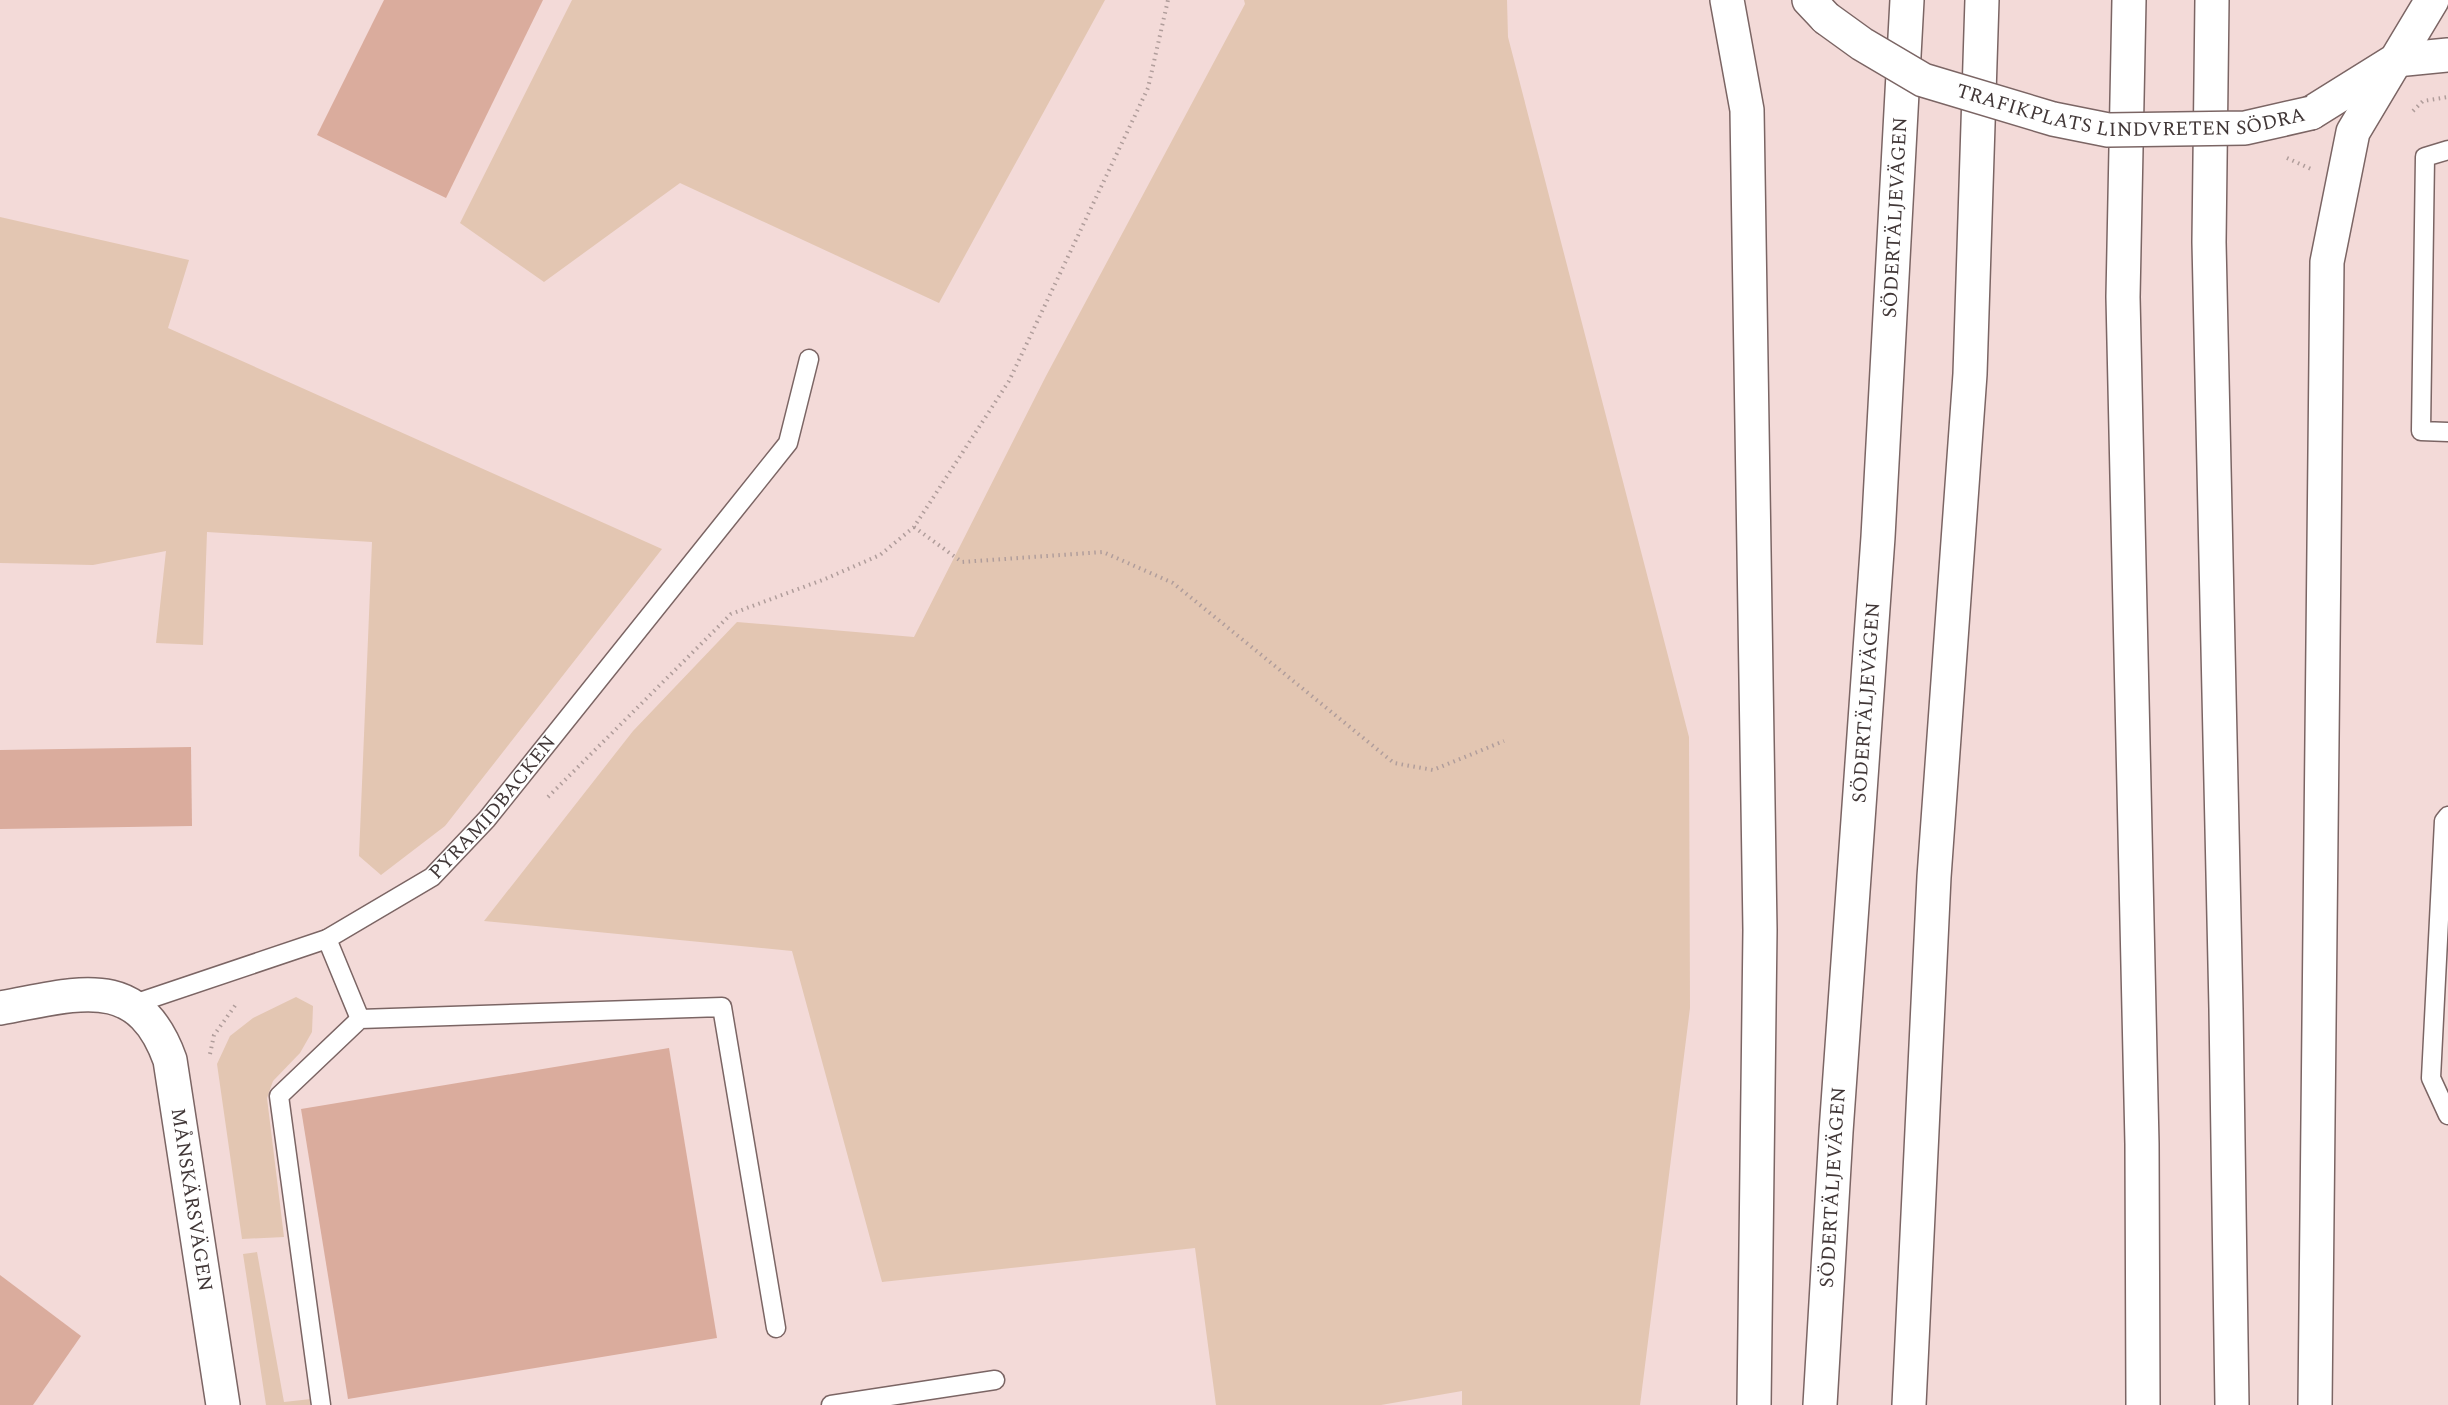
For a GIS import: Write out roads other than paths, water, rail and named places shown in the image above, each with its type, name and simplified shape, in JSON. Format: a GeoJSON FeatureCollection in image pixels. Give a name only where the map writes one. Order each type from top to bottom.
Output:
{"type":"FeatureCollection","features":[{"type":"Feature","properties":{"kind":"main road"},"geometry":{"type":"LineString","coordinates":[[1727,0],[1748,110],[1760,930],[1754,1405]]}},
{"type":"Feature","properties":{"kind":"main road","name":"SÖDERTÄLJEVÄGEN"},"geometry":{"type":"LineString","coordinates":[[1820,1405],[1837,1120],[1881,502],[1907,0]]}},
{"type":"Feature","properties":{"kind":"main road"},"geometry":{"type":"LineString","coordinates":[[1908,1405],[1934,878],[1970,374],[1982,0]]}},
{"type":"Feature","properties":{"kind":"main road"},"geometry":{"type":"LineString","coordinates":[[2129,0],[2123,297],[2142,1144],[2143,1405]]}},
{"type":"Feature","properties":{"kind":"main road"},"geometry":{"type":"LineString","coordinates":[[2212,0],[2209,242],[2226,1009],[2232,1405]]}},
{"type":"Feature","properties":{"kind":"main road","name":"TRAFIKPLATS LINDVRETEN SÖDRA"},"geometry":{"type":"LineString","coordinates":[[1817,9],[1862,44],[1923,80],[2053,119],[2108,130],[2245,128],[2310,113],[2396,60],[2432,0]]}},
{"type":"Feature","properties":{"kind":"main road"},"geometry":{"type":"LineString","coordinates":[[2315,1405],[2327,262],[2353,132],[2396,60],[2448,55]]}},
{"type":"Feature","properties":{"kind":"main road"},"geometry":{"type":"LineString","coordinates":[[0,1008],[80,994],[108,996],[134,1004]]}},
{"type":"Feature","properties":{"kind":"main road","name":"MÅNSKÄRSVÄGEN"},"geometry":{"type":"LineString","coordinates":[[134,1004],[157,1030],[170,1060],[223,1405]]}},
{"type":"Feature","properties":{"kind":"lane"},"geometry":{"type":"LineString","coordinates":[[2448,150],[2425,157],[2421,430],[2448,432]]}},
{"type":"Feature","properties":{"kind":"lane","name":"PYRAMIDBACKEN"},"geometry":{"type":"LineString","coordinates":[[134,1004],[327,939],[432,877],[487,819],[788,443],[809,359]]}},
{"type":"Feature","properties":{"kind":"lane"},"geometry":{"type":"LineString","coordinates":[[2448,816],[2444,821],[2431,1078],[2448,1115]]}},
{"type":"Feature","properties":{"kind":"lane"},"geometry":{"type":"LineString","coordinates":[[327,939],[360,1019]]}},
{"type":"Feature","properties":{"kind":"lane"},"geometry":{"type":"LineString","coordinates":[[321,1405],[279,1096],[360,1019],[722,1006],[776,1328]]}},
{"type":"Feature","properties":{"kind":"lane"},"geometry":{"type":"LineString","coordinates":[[831,1405],[995,1380]]}}]}
